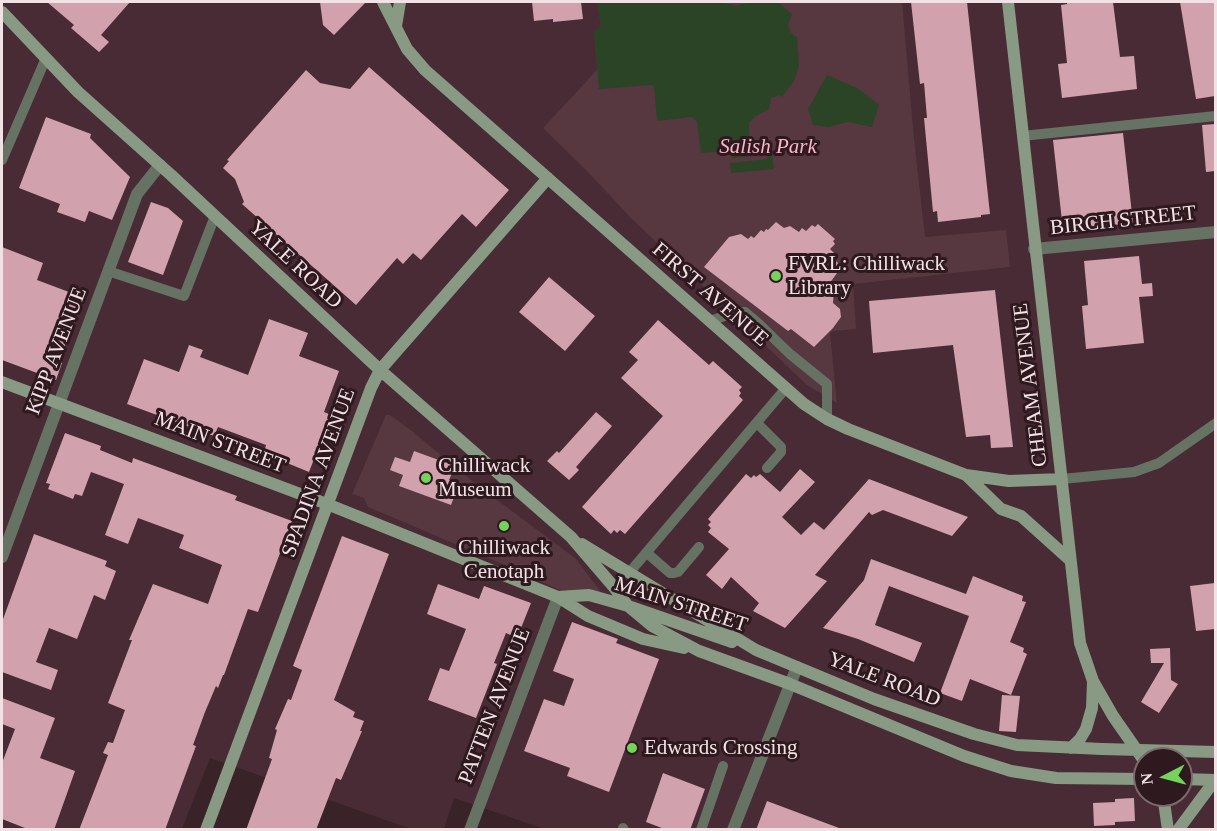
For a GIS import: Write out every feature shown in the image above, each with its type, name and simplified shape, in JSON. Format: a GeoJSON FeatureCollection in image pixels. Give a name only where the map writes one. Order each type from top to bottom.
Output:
{"type":"FeatureCollection","features":[{"type":"Feature","properties":{"kind":"main road","name":"FIRST AVENUE"},"geometry":{"type":"LineString","coordinates":[[383,2],[407,49],[425,70],[804,404],[848,429],[966,475],[1009,481],[1062,479]]}},
{"type":"Feature","properties":{"kind":"main road"},"geometry":{"type":"LineString","coordinates":[[396,26],[400,2]]}},
{"type":"Feature","properties":{"kind":"main road","name":"CHEAM AVENUE"},"geometry":{"type":"LineString","coordinates":[[1008,2],[1080,643],[1093,681],[1135,747]]}},
{"type":"Feature","properties":{"kind":"main road","name":"YALE ROAD"},"geometry":{"type":"LineString","coordinates":[[2,12],[78,92],[160,165],[380,370],[571,537],[614,585],[628,606],[652,626],[699,651],[790,684],[964,756],[1011,771],[1056,778],[1133,779]]}},
{"type":"Feature","properties":{"kind":"main road","name":"SPADINA AVENUE"},"geometry":{"type":"LineString","coordinates":[[206,830],[327,504],[380,370],[548,178]]}},
{"type":"Feature","properties":{"kind":"main road","name":"MAIN STREET"},"geometry":{"type":"LineString","coordinates":[[2,382],[327,504],[558,597],[588,615],[643,639],[699,651]]}},
{"type":"Feature","properties":{"kind":"main road"},"geometry":{"type":"LineString","coordinates":[[966,475],[1001,509],[1021,516],[1070,560]]}},
{"type":"Feature","properties":{"kind":"main road","name":"YALE ROAD"},"geometry":{"type":"LineString","coordinates":[[571,537],[756,650],[874,699],[974,734],[1017,745],[1133,749]]}},
{"type":"Feature","properties":{"kind":"main road","name":"MAIN STREET"},"geometry":{"type":"LineString","coordinates":[[558,597],[589,596],[628,606],[756,650]]}},
{"type":"Feature","properties":{"kind":"main road"},"geometry":{"type":"LineString","coordinates":[[1071,748],[1086,729],[1092,708],[1093,681]]}},
{"type":"Feature","properties":{"kind":"main road","name":"YALE ROAD"},"geometry":{"type":"LineString","coordinates":[[1193,751],[1215,752]]}},
{"type":"Feature","properties":{"kind":"main road"},"geometry":{"type":"LineString","coordinates":[[1193,779],[1215,780]]}},
{"type":"Feature","properties":{"kind":"main road"},"geometry":{"type":"LineString","coordinates":[[1178,830],[1215,780]]}},
{"type":"Feature","properties":{"kind":"main road"},"geometry":{"type":"LineString","coordinates":[[1165,807],[1168,830]]}},
{"type":"Feature","properties":{"kind":"street","name":"KIPP AVENUE"},"geometry":{"type":"LineString","coordinates":[[2,557],[137,194],[160,165]]}},
{"type":"Feature","properties":{"kind":"street","name":"BIRCH STREET"},"geometry":{"type":"LineString","coordinates":[[1034,249],[1215,234]]}},
{"type":"Feature","properties":{"kind":"street","name":"PATTEN AVENUE"},"geometry":{"type":"LineString","coordinates":[[470,830],[558,597]]}},
{"type":"Feature","properties":{"kind":"street"},"geometry":{"type":"LineString","coordinates":[[733,830],[796,667]]}},
{"type":"Feature","properties":{"kind":"lane"},"geometry":{"type":"LineString","coordinates":[[2,160],[46,58]]}},
{"type":"Feature","properties":{"kind":"lane"},"geometry":{"type":"LineString","coordinates":[[1022,136],[1215,116]]}},
{"type":"Feature","properties":{"kind":"lane"},"geometry":{"type":"LineString","coordinates":[[108,271],[184,296],[215,216]]}},
{"type":"Feature","properties":{"kind":"lane"},"geometry":{"type":"LineString","coordinates":[[710,321],[736,312],[745,312],[790,354],[827,384],[827,419]]}},
{"type":"Feature","properties":{"kind":"lane"},"geometry":{"type":"LineString","coordinates":[[629,573],[786,388]]}},
{"type":"Feature","properties":{"kind":"lane"},"geometry":{"type":"LineString","coordinates":[[757,423],[781,447],[781,452],[767,468]]}},
{"type":"Feature","properties":{"kind":"lane"},"geometry":{"type":"LineString","coordinates":[[1062,479],[1134,472],[1159,463],[1215,423]]}},
{"type":"Feature","properties":{"kind":"lane"},"geometry":{"type":"LineString","coordinates":[[647,553],[670,573],[674,573],[678,572],[699,547]]}},
{"type":"Feature","properties":{"kind":"lane"},"geometry":{"type":"LineString","coordinates":[[701,830],[723,766]]}},
{"type":"Feature","properties":{"kind":"shaded area"},"geometry":{"type":"Polygon","coordinates":[[[2,2],[1215,2],[1215,829],[547,830],[454,798],[444,829],[411,829],[210,758],[182,829],[2,830],[2,2]]]}},
{"type":"Feature","properties":{"kind":"shaded area"},"geometry":{"type":"Polygon","coordinates":[[[597,2],[721,2],[735,6],[753,2],[778,2],[792,14],[788,25],[791,33],[797,37],[799,66],[794,81],[782,97],[779,95],[771,98],[769,109],[749,123],[749,142],[751,146],[763,145],[763,155],[732,158],[730,151],[701,153],[697,122],[692,117],[657,121],[654,87],[651,85],[599,89],[594,31],[601,27],[597,2]]]}},
{"type":"Feature","properties":{"kind":"shaded area"},"geometry":{"type":"Polygon","coordinates":[[[827,75],[859,89],[879,105],[872,127],[848,122],[828,127],[813,125],[808,109],[827,75]]]}},
{"type":"Feature","properties":{"kind":"shaded area"},"geometry":{"type":"Polygon","coordinates":[[[768,145],[771,145],[774,169],[731,173],[730,163],[767,159],[768,145]]]}},
{"type":"Feature","properties":{"kind":"green space","name":"Salish Park"},"geometry":{"type":"Polygon","coordinates":[[[597,2],[902,2],[925,237],[1006,230],[1010,267],[853,284],[856,329],[830,333],[837,403],[807,385],[631,218],[543,128],[597,70],[594,31],[601,27],[597,2]]]}},
{"type":"Feature","properties":{"kind":"green space"},"geometry":{"type":"Polygon","coordinates":[[[386,415],[390,415],[413,432],[477,485],[575,558],[601,592],[565,592],[557,589],[368,507],[364,498],[352,494],[386,415]]]}},
{"type":"Feature","properties":{"kind":"building"},"geometry":{"type":"Polygon","coordinates":[[[47,2],[130,2],[101,35],[109,42],[99,52],[71,28],[74,25],[47,2]]]}},
{"type":"Feature","properties":{"kind":"building"},"geometry":{"type":"Polygon","coordinates":[[[320,2],[366,2],[334,35],[323,25],[320,2]]]}},
{"type":"Feature","properties":{"kind":"building"},"geometry":{"type":"Polygon","coordinates":[[[532,2],[581,2],[583,19],[534,21],[532,2]]]}},
{"type":"Feature","properties":{"kind":"building"},"geometry":{"type":"Polygon","coordinates":[[[911,2],[967,2],[990,214],[938,222],[937,211],[933,212],[924,118],[927,118],[924,83],[920,84],[911,2]]]}},
{"type":"Feature","properties":{"kind":"building"},"geometry":{"type":"Polygon","coordinates":[[[1067,2],[1113,2],[1120,57],[1134,56],[1137,89],[1062,98],[1058,64],[1067,63],[1061,5],[1067,2]]]}},
{"type":"Feature","properties":{"kind":"building"},"geometry":{"type":"Polygon","coordinates":[[[1180,2],[1215,2],[1215,96],[1196,99],[1180,2]]]}},
{"type":"Feature","properties":{"kind":"building"},"geometry":{"type":"Polygon","coordinates":[[[369,67],[509,190],[476,227],[462,214],[421,260],[413,253],[403,264],[397,258],[356,305],[242,204],[244,202],[235,179],[223,168],[229,161],[227,160],[306,70],[320,83],[350,89],[369,67]]]}},
{"type":"Feature","properties":{"kind":"building"},"geometry":{"type":"Polygon","coordinates":[[[46,117],[91,134],[90,138],[130,177],[112,220],[89,211],[85,222],[57,212],[60,204],[19,188],[46,117]]]}},
{"type":"Feature","properties":{"kind":"building"},"geometry":{"type":"Polygon","coordinates":[[[1215,124],[1215,171],[1206,172],[1202,125],[1215,124]]]}},
{"type":"Feature","properties":{"kind":"building"},"geometry":{"type":"Polygon","coordinates":[[[1123,133],[1133,223],[1063,230],[1053,140],[1123,133]]]}},
{"type":"Feature","properties":{"kind":"building"},"geometry":{"type":"Polygon","coordinates":[[[151,202],[168,208],[183,221],[163,275],[128,262],[151,202]]]}},
{"type":"Feature","properties":{"kind":"building","name":"FVRL: Chilliwack Library"},"geometry":{"type":"Polygon","coordinates":[[[776,222],[784,228],[790,226],[799,232],[802,228],[806,231],[812,225],[815,227],[818,224],[835,239],[833,241],[835,244],[830,249],[840,269],[829,284],[834,289],[833,303],[840,309],[841,317],[814,347],[791,329],[788,331],[704,267],[729,237],[741,234],[748,239],[751,236],[754,238],[761,230],[764,232],[768,230],[776,222]]]}},
{"type":"Feature","properties":{"kind":"building"},"geometry":{"type":"Polygon","coordinates":[[[2,247],[43,263],[37,280],[85,298],[58,362],[62,363],[56,380],[2,360],[2,247]]]}},
{"type":"Feature","properties":{"kind":"building"},"geometry":{"type":"Polygon","coordinates":[[[1139,256],[1142,284],[1152,283],[1153,296],[1139,297],[1144,343],[1086,349],[1082,306],[1088,305],[1084,261],[1139,256]]]}},
{"type":"Feature","properties":{"kind":"building"},"geometry":{"type":"Polygon","coordinates":[[[549,277],[595,316],[565,351],[519,312],[549,277]]]}},
{"type":"Feature","properties":{"kind":"building"},"geometry":{"type":"Polygon","coordinates":[[[995,290],[1013,447],[991,448],[990,435],[966,437],[953,345],[873,353],[869,301],[995,290]]]}},
{"type":"Feature","properties":{"kind":"building"},"geometry":{"type":"Polygon","coordinates":[[[269,319],[308,333],[299,356],[339,371],[324,412],[331,415],[309,472],[287,463],[289,458],[265,449],[266,445],[218,427],[214,436],[127,404],[144,359],[179,372],[189,345],[203,350],[200,357],[248,375],[269,319]]]}},
{"type":"Feature","properties":{"kind":"building"},"geometry":{"type":"Polygon","coordinates":[[[658,320],[709,365],[713,361],[742,387],[739,390],[741,393],[739,396],[743,400],[625,534],[620,530],[617,533],[614,530],[611,534],[582,507],[663,416],[621,378],[638,360],[629,352],[658,320]]]}},
{"type":"Feature","properties":{"kind":"building"},"geometry":{"type":"Polygon","coordinates":[[[596,412],[612,426],[576,467],[579,470],[569,480],[547,461],[557,451],[559,453],[596,412]]]}},
{"type":"Feature","properties":{"kind":"building"},"geometry":{"type":"Polygon","coordinates":[[[65,433],[101,446],[100,450],[132,463],[133,458],[237,496],[235,500],[292,521],[258,612],[248,609],[224,675],[218,688],[216,686],[205,712],[193,745],[196,746],[165,830],[79,830],[108,755],[103,753],[108,742],[113,743],[125,710],[108,703],[132,640],[129,640],[153,584],[208,604],[222,565],[179,548],[184,535],[138,518],[128,544],[105,535],[124,484],[91,472],[82,496],[75,494],[73,499],[48,489],[50,484],[46,483],[65,433]]]}},
{"type":"Feature","properties":{"kind":"building","name":"Chilliwack Museum"},"geometry":{"type":"Polygon","coordinates":[[[414,451],[455,466],[449,480],[459,484],[451,505],[399,486],[403,475],[390,470],[395,457],[410,462],[414,451]]]}},
{"type":"Feature","properties":{"kind":"building"},"geometry":{"type":"Polygon","coordinates":[[[800,469],[815,482],[782,517],[801,535],[814,522],[824,530],[869,479],[968,517],[952,536],[883,510],[872,515],[869,512],[815,575],[827,581],[785,628],[753,611],[759,603],[731,577],[722,589],[706,575],[729,549],[708,532],[711,528],[708,525],[711,522],[708,519],[746,474],[751,478],[760,474],[780,492],[800,469]]]}},
{"type":"Feature","properties":{"kind":"building"},"geometry":{"type":"Polygon","coordinates":[[[34,534],[107,561],[105,566],[116,571],[105,600],[94,595],[77,639],[49,628],[36,662],[58,670],[51,690],[2,672],[2,622],[34,534]]]}},
{"type":"Feature","properties":{"kind":"building"},"geometry":{"type":"Polygon","coordinates":[[[342,536],[389,554],[334,700],[355,712],[353,717],[364,721],[360,731],[362,731],[341,780],[336,778],[316,830],[246,830],[272,759],[269,758],[277,730],[275,729],[288,699],[291,700],[302,670],[293,666],[342,536]]]}},
{"type":"Feature","properties":{"kind":"building"},"geometry":{"type":"Polygon","coordinates":[[[871,559],[966,594],[973,576],[1023,596],[1022,601],[1026,602],[1010,642],[1024,648],[1023,652],[1027,654],[1011,695],[970,679],[962,701],[940,693],[969,616],[889,586],[875,625],[922,643],[914,662],[858,639],[823,628],[864,580],[871,559]]]}},
{"type":"Feature","properties":{"kind":"building"},"geometry":{"type":"Polygon","coordinates":[[[1215,583],[1215,629],[1196,631],[1190,586],[1215,583]]]}},
{"type":"Feature","properties":{"kind":"building"},"geometry":{"type":"Polygon","coordinates":[[[438,584],[479,599],[484,586],[531,603],[517,638],[506,633],[494,663],[497,664],[476,718],[428,700],[440,668],[449,671],[466,629],[427,614],[438,584]]]}},
{"type":"Feature","properties":{"kind":"building"},"geometry":{"type":"Polygon","coordinates":[[[572,622],[618,639],[616,643],[659,659],[609,792],[567,776],[570,768],[524,751],[544,699],[564,706],[574,679],[553,671],[572,622]]]}},
{"type":"Feature","properties":{"kind":"building"},"geometry":{"type":"Polygon","coordinates":[[[1170,648],[1171,680],[1178,684],[1159,713],[1141,702],[1164,663],[1151,663],[1150,649],[1170,648]]]}},
{"type":"Feature","properties":{"kind":"building"},"geometry":{"type":"Polygon","coordinates":[[[1002,695],[1020,696],[1016,732],[999,731],[1002,695]]]}},
{"type":"Feature","properties":{"kind":"building"},"geometry":{"type":"Polygon","coordinates":[[[2,698],[55,718],[40,758],[75,771],[54,830],[30,830],[2,819],[2,763],[15,729],[2,724],[2,698]]]}},
{"type":"Feature","properties":{"kind":"building"},"geometry":{"type":"Polygon","coordinates":[[[663,773],[705,789],[690,830],[667,830],[646,822],[663,773]]]}},
{"type":"Feature","properties":{"kind":"building"},"geometry":{"type":"Polygon","coordinates":[[[1133,798],[1135,821],[1094,826],[1093,803],[1115,802],[1115,799],[1133,798]]]}},
{"type":"Feature","properties":{"kind":"building"},"geometry":{"type":"Polygon","coordinates":[[[767,801],[839,828],[839,830],[756,830],[767,801]]]}},
{"type":"Feature","properties":{"kind":"place","name":"FVRL: Chilliwack Library"},"geometry":{"type":"Point","coordinates":[776,276]}},
{"type":"Feature","properties":{"kind":"place","name":"Chilliwack Museum"},"geometry":{"type":"Point","coordinates":[426,478]}},
{"type":"Feature","properties":{"kind":"place","name":"Chilliwack Cenotaph"},"geometry":{"type":"Point","coordinates":[504,526]}},
{"type":"Feature","properties":{"kind":"place","name":"Edwards Crossing"},"geometry":{"type":"Point","coordinates":[632,748]}}]}
